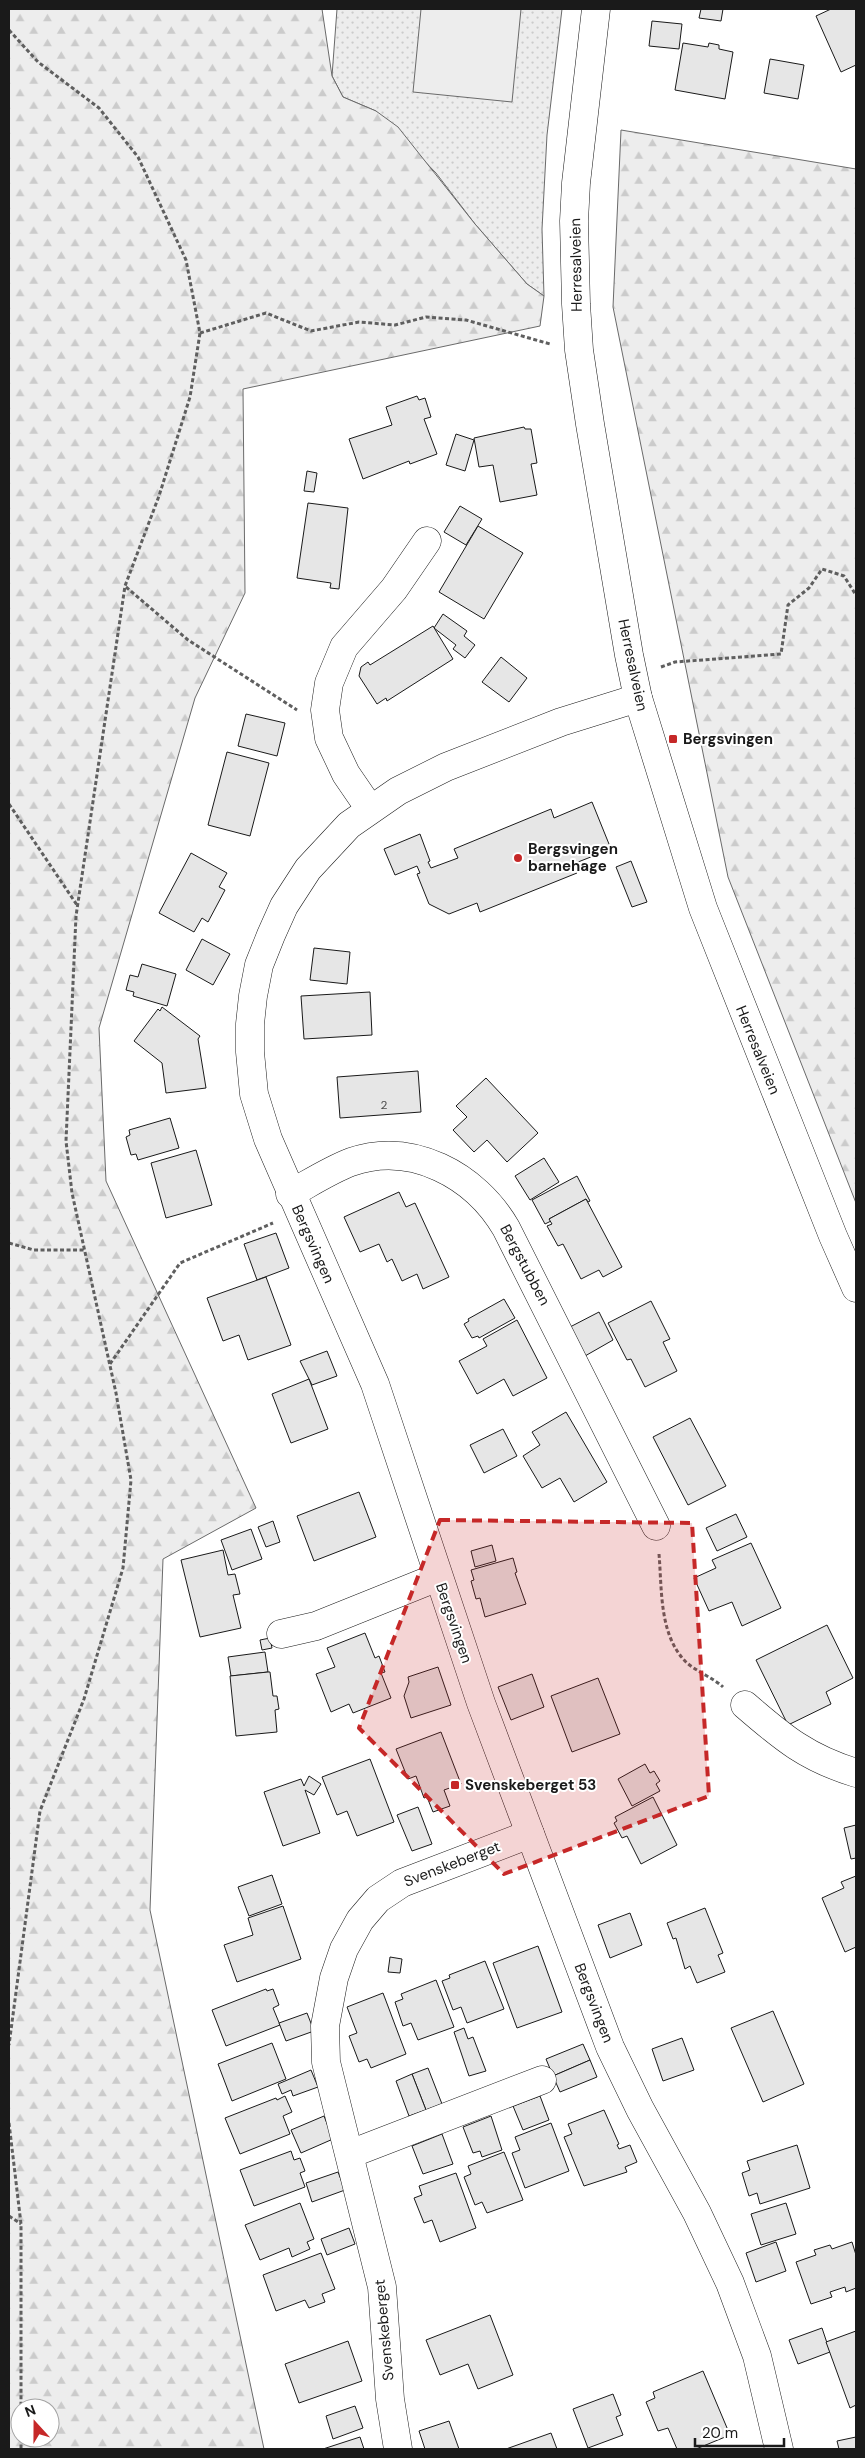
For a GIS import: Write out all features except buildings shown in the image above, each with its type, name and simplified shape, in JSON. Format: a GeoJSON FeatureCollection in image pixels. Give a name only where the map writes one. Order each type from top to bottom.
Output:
{"type":"FeatureCollection","features":[{"type":"Feature","properties":{"kind":"street","name":"Herresalveien"},"geometry":{"type":"LineString","coordinates":[[596,9],[576,183],[574,221],[576,304],[579,350],[602,502],[638,698],[703,908],[830,1228],[856,1288]]}},
{"type":"Feature","properties":{"kind":"street"},"geometry":{"type":"LineString","coordinates":[[370,809],[346,774],[329,738],[325,710],[330,683],[344,647],[394,589],[427,541]]}},
{"type":"Feature","properties":{"kind":"street","name":"Bergsvingen"},"geometry":{"type":"LineString","coordinates":[[638,698],[561,722],[446,767],[398,791],[370,809],[330,843],[308,869],[284,906],[259,965],[250,1024],[254,1094],[268,1139],[290,1194],[375,1384],[398,1446],[438,1577],[481,1703],[610,2046],[640,2108],[697,2213],[730,2283],[757,2356],[779,2449]]}},
{"type":"Feature","properties":{"kind":"street","name":"Bergstubben"},"geometry":{"type":"LineString","coordinates":[[290,1194],[352,1162],[368,1158],[392,1156],[428,1163],[467,1182],[494,1208],[506,1228],[656,1526]]}},
{"type":"Feature","properties":{"kind":"street"},"geometry":{"type":"LineString","coordinates":[[282,1634],[316,1626],[438,1577]]}},
{"type":"Feature","properties":{"kind":"street"},"geometry":{"type":"LineString","coordinates":[[745,1704],[797,1748],[828,1764],[856,1773]]}},
{"type":"Feature","properties":{"kind":"street","name":"Svenskeberget"},"geometry":{"type":"LineString","coordinates":[[398,2449],[390,2399],[382,2287],[326,2062],[325,2026],[334,1978],[344,1949],[360,1920],[378,1898],[402,1883],[530,1834]]}},
{"type":"Feature","properties":{"kind":"street"},"geometry":{"type":"LineString","coordinates":[[350,2154],[542,2080]]}},
{"type":"Feature","properties":{"kind":"path"},"geometry":{"type":"LineString","coordinates":[[9,30],[38,62],[99,108],[138,157],[186,260],[200,333],[190,397],[159,496],[126,586],[77,905],[66,1141],[72,1193],[110,1364],[132,1480],[123,1568],[84,1699],[40,1812],[9,2045]]}},
{"type":"Feature","properties":{"kind":"path"},"geometry":{"type":"LineString","coordinates":[[200,333],[266,313],[311,331],[359,322],[395,325],[426,317],[466,320],[560,347]]}},
{"type":"Feature","properties":{"kind":"path"},"geometry":{"type":"LineString","coordinates":[[666,666],[674,662],[781,654],[788,605],[809,588],[822,569],[844,576],[856,595]]}},
{"type":"Feature","properties":{"kind":"path"},"geometry":{"type":"LineString","coordinates":[[126,586],[188,640],[310,719],[326,726]]}},
{"type":"Feature","properties":{"kind":"path"},"geometry":{"type":"LineString","coordinates":[[9,804],[77,905]]}},
{"type":"Feature","properties":{"kind":"path"},"geometry":{"type":"LineString","coordinates":[[110,1364],[180,1263],[274,1222]]}},
{"type":"Feature","properties":{"kind":"path"},"geometry":{"type":"LineString","coordinates":[[9,1243],[34,1250],[84,1250]]}},
{"type":"Feature","properties":{"kind":"path"},"geometry":{"type":"LineString","coordinates":[[656,1526],[665,1624],[673,1645],[685,1661],[745,1704]]}},
{"type":"Feature","properties":{"kind":"path"},"geometry":{"type":"LineString","coordinates":[[9,2123],[21,2224],[21,2398]]}},
{"type":"Feature","properties":{"kind":"path"},"geometry":{"type":"LineString","coordinates":[[9,2216],[21,2224]]}},
{"type":"Feature","properties":{"kind":"highlighted area"},"geometry":{"type":"Polygon","coordinates":[[[440,1520],[692,1523],[709,1796],[504,1874],[359,1728],[440,1520]]]}},
{"type":"Feature","properties":{"kind":"green space"},"geometry":{"type":"Polygon","coordinates":[[[9,9],[322,9],[332,76],[343,97],[376,111],[398,127],[475,224],[527,284],[544,296],[540,326],[243,389],[245,593],[195,698],[99,1028],[106,1181],[256,1508],[163,1559],[150,1910],[264,2449],[9,2449],[9,9]]]}},
{"type":"Feature","properties":{"kind":"green space"},"geometry":{"type":"Polygon","coordinates":[[[337,9],[562,9],[547,135],[542,229],[544,296],[527,284],[475,224],[436,173],[376,111],[343,97],[332,76],[337,9]]]}},
{"type":"Feature","properties":{"kind":"green space"},"geometry":{"type":"Polygon","coordinates":[[[621,130],[856,169],[856,1203],[728,877],[613,307],[621,130]]]}},
{"type":"Feature","properties":{"kind":"shaded area"},"geometry":{"type":"Polygon","coordinates":[[[421,9],[521,9],[512,102],[413,92],[421,9]]]}},
{"type":"Feature","properties":{"kind":"place","name":"Bergsvingen"},"geometry":{"type":"Point","coordinates":[673,739]}},
{"type":"Feature","properties":{"kind":"place","name":"Bergsvingen barnehage"},"geometry":{"type":"Point","coordinates":[518,858]}},
{"type":"Feature","properties":{"kind":"place","name":"Svenskeberget 53"},"geometry":{"type":"Point","coordinates":[455,1785]}}]}
